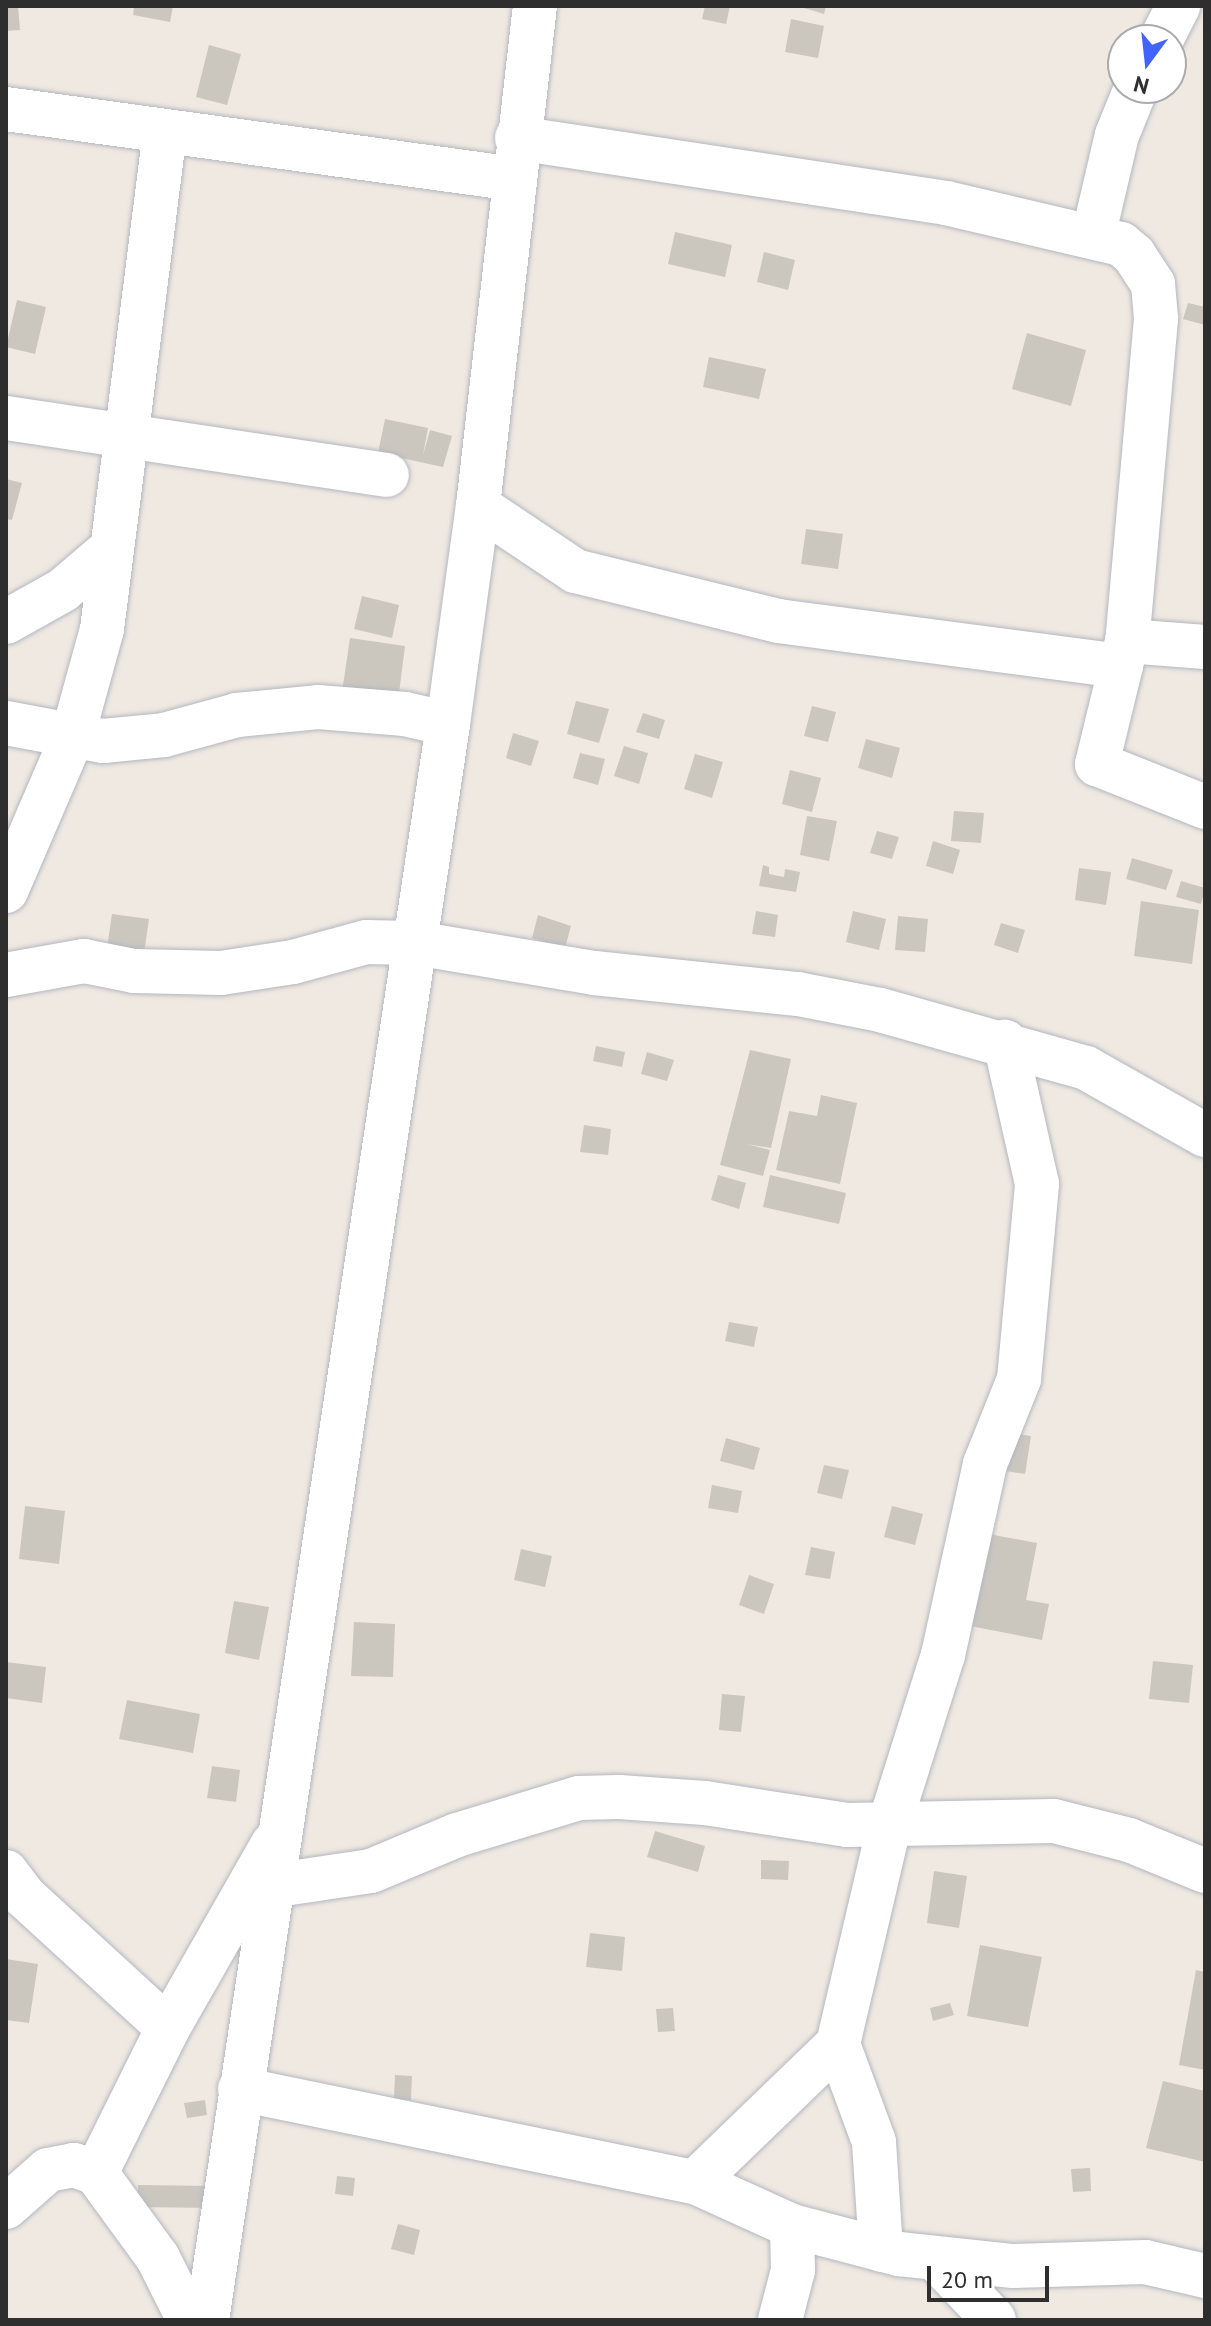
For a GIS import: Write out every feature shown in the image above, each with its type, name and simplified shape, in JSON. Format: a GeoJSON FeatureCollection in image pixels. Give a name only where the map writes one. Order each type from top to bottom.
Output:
{"type":"FeatureCollection","features":[{"type":"Feature","properties":{"kind":"street"},"geometry":{"type":"LineString","coordinates":[[207,2320],[240,2089],[277,1885],[448,724],[478,506],[535,6]]}},
{"type":"Feature","properties":{"kind":"street"},"geometry":{"type":"LineString","coordinates":[[1169,24],[1178,6]]}},
{"type":"Feature","properties":{"kind":"street"},"geometry":{"type":"LineString","coordinates":[[1093,237],[1117,135],[1130,104]]}},
{"type":"Feature","properties":{"kind":"street"},"geometry":{"type":"LineString","coordinates":[[6,109],[165,131],[516,158],[946,203],[1121,244],[1134,255],[1153,284],[1156,301],[1124,654],[1097,764],[1205,807]]}},
{"type":"Feature","properties":{"kind":"street"},"geometry":{"type":"LineString","coordinates":[[6,891],[72,738],[102,629],[165,131]]}},
{"type":"Feature","properties":{"kind":"street"},"geometry":{"type":"LineString","coordinates":[[6,418],[387,475]]}},
{"type":"Feature","properties":{"kind":"street"},"geometry":{"type":"LineString","coordinates":[[478,506],[575,571],[778,621],[1124,654],[1203,655]]}},
{"type":"Feature","properties":{"kind":"street"},"geometry":{"type":"LineString","coordinates":[[6,622],[63,590],[110,550]]}},
{"type":"Feature","properties":{"kind":"street"},"geometry":{"type":"LineString","coordinates":[[6,723],[72,738],[134,740],[237,715],[318,707],[405,714],[448,724]]}},
{"type":"Feature","properties":{"kind":"street"},"geometry":{"type":"LineString","coordinates":[[6,975],[84,961],[134,971],[221,973],[293,962],[366,942],[415,943],[608,975],[798,994],[1005,1042],[1086,1068],[1205,1135]]}},
{"type":"Feature","properties":{"kind":"street"},"geometry":{"type":"LineString","coordinates":[[695,2182],[838,2044],[889,1826],[943,1655],[985,1464],[1019,1379],[1025,1345],[1037,1184],[1005,1042]]}},
{"type":"Feature","properties":{"kind":"street"},"geometry":{"type":"LineString","coordinates":[[277,1885],[371,1871],[457,1835],[579,1798],[658,1798],[847,1825],[1054,1821],[1129,1840],[1205,1871]]}},
{"type":"Feature","properties":{"kind":"street"},"geometry":{"type":"LineString","coordinates":[[96,2173],[168,2028],[286,1822]]}},
{"type":"Feature","properties":{"kind":"street"},"geometry":{"type":"LineString","coordinates":[[6,1872],[24,1896],[168,2028]]}},
{"type":"Feature","properties":{"kind":"street"},"geometry":{"type":"LineString","coordinates":[[838,2044],[874,2142],[881,2250]]}},
{"type":"Feature","properties":{"kind":"street"},"geometry":{"type":"LineString","coordinates":[[240,2089],[695,2182],[792,2226],[881,2250],[1013,2266],[1145,2262],[1205,2276]]}},
{"type":"Feature","properties":{"kind":"street"},"geometry":{"type":"LineString","coordinates":[[6,2207],[48,2170],[74,2165],[96,2173],[158,2258],[189,2320]]}},
{"type":"Feature","properties":{"kind":"street"},"geometry":{"type":"LineString","coordinates":[[780,2320],[793,2270],[792,2226]]}},
{"type":"Feature","properties":{"kind":"street"},"geometry":{"type":"LineString","coordinates":[[936,2259],[994,2320]]}},
{"type":"Feature","properties":{"kind":"building"},"geometry":{"type":"Polygon","coordinates":[[[6,6],[18,6],[20,30],[6,31],[6,6]]]}},
{"type":"Feature","properties":{"kind":"building"},"geometry":{"type":"Polygon","coordinates":[[[134,6],[173,6],[170,22],[133,15],[134,6]]]}},
{"type":"Feature","properties":{"kind":"building"},"geometry":{"type":"Polygon","coordinates":[[[705,6],[730,6],[726,24],[702,19],[705,6]]]}},
{"type":"Feature","properties":{"kind":"building"},"geometry":{"type":"Polygon","coordinates":[[[797,6],[826,6],[824,14],[797,6]]]}},
{"type":"Feature","properties":{"kind":"building"},"geometry":{"type":"Polygon","coordinates":[[[791,19],[824,26],[818,58],[785,52],[791,19]]]}},
{"type":"Feature","properties":{"kind":"building"},"geometry":{"type":"Polygon","coordinates":[[[209,45],[241,54],[227,105],[196,97],[209,45]]]}},
{"type":"Feature","properties":{"kind":"building"},"geometry":{"type":"Polygon","coordinates":[[[675,232],[732,245],[725,277],[668,264],[675,232]]]}},
{"type":"Feature","properties":{"kind":"building"},"geometry":{"type":"Polygon","coordinates":[[[764,252],[795,260],[788,290],[757,282],[764,252]]]}},
{"type":"Feature","properties":{"kind":"building"},"geometry":{"type":"Polygon","coordinates":[[[17,300],[46,307],[35,354],[6,347],[17,300]]]}},
{"type":"Feature","properties":{"kind":"building"},"geometry":{"type":"Polygon","coordinates":[[[1188,303],[1205,307],[1205,325],[1183,319],[1188,303]]]}},
{"type":"Feature","properties":{"kind":"building"},"geometry":{"type":"Polygon","coordinates":[[[1027,333],[1086,350],[1071,406],[1012,389],[1027,333]]]}},
{"type":"Feature","properties":{"kind":"building"},"geometry":{"type":"Polygon","coordinates":[[[709,357],[766,369],[759,399],[703,387],[709,357]]]}},
{"type":"Feature","properties":{"kind":"building"},"geometry":{"type":"Polygon","coordinates":[[[385,419],[428,428],[423,455],[430,430],[452,436],[443,467],[378,453],[385,419]]]}},
{"type":"Feature","properties":{"kind":"building"},"geometry":{"type":"Polygon","coordinates":[[[6,479],[22,483],[12,520],[6,519],[6,479]]]}},
{"type":"Feature","properties":{"kind":"building"},"geometry":{"type":"Polygon","coordinates":[[[806,529],[843,534],[838,569],[801,564],[806,529]]]}},
{"type":"Feature","properties":{"kind":"building"},"geometry":{"type":"Polygon","coordinates":[[[362,596],[399,605],[392,638],[354,629],[362,596]]]}},
{"type":"Feature","properties":{"kind":"building"},"geometry":{"type":"Polygon","coordinates":[[[350,638],[405,646],[398,701],[342,692],[350,638]]]}},
{"type":"Feature","properties":{"kind":"building"},"geometry":{"type":"Polygon","coordinates":[[[576,701],[609,709],[599,743],[567,734],[576,701]]]}},
{"type":"Feature","properties":{"kind":"building"},"geometry":{"type":"Polygon","coordinates":[[[812,706],[836,712],[828,742],[804,736],[812,706]]]}},
{"type":"Feature","properties":{"kind":"building"},"geometry":{"type":"Polygon","coordinates":[[[643,713],[665,720],[659,739],[636,732],[643,713]]]}},
{"type":"Feature","properties":{"kind":"building"},"geometry":{"type":"Polygon","coordinates":[[[513,733],[539,741],[531,766],[506,758],[513,733]]]}},
{"type":"Feature","properties":{"kind":"building"},"geometry":{"type":"Polygon","coordinates":[[[866,739],[900,748],[892,778],[858,768],[866,739]]]}},
{"type":"Feature","properties":{"kind":"building"},"geometry":{"type":"Polygon","coordinates":[[[624,746],[648,753],[639,784],[614,776],[624,746]]]}},
{"type":"Feature","properties":{"kind":"building"},"geometry":{"type":"Polygon","coordinates":[[[580,753],[605,759],[598,785],[573,778],[580,753]]]}},
{"type":"Feature","properties":{"kind":"building"},"geometry":{"type":"Polygon","coordinates":[[[695,754],[723,762],[712,798],[684,789],[695,754]]]}},
{"type":"Feature","properties":{"kind":"building"},"geometry":{"type":"Polygon","coordinates":[[[790,770],[821,778],[812,812],[782,804],[790,770]]]}},
{"type":"Feature","properties":{"kind":"building"},"geometry":{"type":"Polygon","coordinates":[[[954,811],[984,813],[981,843],[951,841],[954,811]]]}},
{"type":"Feature","properties":{"kind":"building"},"geometry":{"type":"Polygon","coordinates":[[[807,816],[837,821],[829,861],[800,855],[807,816]]]}},
{"type":"Feature","properties":{"kind":"building"},"geometry":{"type":"Polygon","coordinates":[[[877,831],[899,837],[892,859],[870,853],[877,831]]]}},
{"type":"Feature","properties":{"kind":"building"},"geometry":{"type":"Polygon","coordinates":[[[933,841],[960,850],[953,874],[926,866],[933,841]]]}},
{"type":"Feature","properties":{"kind":"building"},"geometry":{"type":"Polygon","coordinates":[[[1132,858],[1173,870],[1166,890],[1126,879],[1132,858]]]}},
{"type":"Feature","properties":{"kind":"building"},"geometry":{"type":"Polygon","coordinates":[[[763,865],[769,867],[769,874],[784,877],[785,869],[800,872],[796,892],[759,886],[763,865]]]}},
{"type":"Feature","properties":{"kind":"building"},"geometry":{"type":"Polygon","coordinates":[[[1079,868],[1111,872],[1106,905],[1075,900],[1079,868]]]}},
{"type":"Feature","properties":{"kind":"building"},"geometry":{"type":"Polygon","coordinates":[[[1181,881],[1205,888],[1201,904],[1176,897],[1181,881]]]}},
{"type":"Feature","properties":{"kind":"building"},"geometry":{"type":"Polygon","coordinates":[[[1141,901],[1199,910],[1192,964],[1134,956],[1141,901]]]}},
{"type":"Feature","properties":{"kind":"building"},"geometry":{"type":"Polygon","coordinates":[[[756,911],[778,915],[775,937],[752,934],[756,911]]]}},
{"type":"Feature","properties":{"kind":"building"},"geometry":{"type":"Polygon","coordinates":[[[853,911],[886,919],[879,950],[846,942],[853,911]]]}},
{"type":"Feature","properties":{"kind":"building"},"geometry":{"type":"Polygon","coordinates":[[[112,914],[149,919],[142,967],[105,962],[112,914]]]}},
{"type":"Feature","properties":{"kind":"building"},"geometry":{"type":"Polygon","coordinates":[[[538,915],[571,926],[565,948],[532,938],[538,915]]]}},
{"type":"Feature","properties":{"kind":"building"},"geometry":{"type":"Polygon","coordinates":[[[898,916],[928,919],[925,952],[895,950],[898,916]]]}},
{"type":"Feature","properties":{"kind":"building"},"geometry":{"type":"Polygon","coordinates":[[[1001,923],[1025,930],[1018,953],[994,945],[1001,923]]]}},
{"type":"Feature","properties":{"kind":"building"},"geometry":{"type":"Polygon","coordinates":[[[596,1046],[625,1052],[622,1067],[593,1061],[596,1046]]]}},
{"type":"Feature","properties":{"kind":"building"},"geometry":{"type":"Polygon","coordinates":[[[750,1050],[791,1059],[771,1148],[746,1144],[770,1150],[763,1176],[720,1165],[750,1050]]]}},
{"type":"Feature","properties":{"kind":"building"},"geometry":{"type":"Polygon","coordinates":[[[647,1052],[674,1060],[667,1081],[641,1074],[647,1052]]]}},
{"type":"Feature","properties":{"kind":"building"},"geometry":{"type":"Polygon","coordinates":[[[821,1095],[857,1103],[840,1184],[776,1170],[789,1111],[817,1116],[821,1095]]]}},
{"type":"Feature","properties":{"kind":"building"},"geometry":{"type":"Polygon","coordinates":[[[584,1125],[611,1129],[608,1155],[580,1152],[584,1125]]]}},
{"type":"Feature","properties":{"kind":"building"},"geometry":{"type":"Polygon","coordinates":[[[718,1175],[746,1183],[739,1209],[711,1200],[718,1175]]]}},
{"type":"Feature","properties":{"kind":"building"},"geometry":{"type":"Polygon","coordinates":[[[770,1175],[846,1193],[839,1224],[763,1207],[770,1175]]]}},
{"type":"Feature","properties":{"kind":"building"},"geometry":{"type":"Polygon","coordinates":[[[729,1322],[758,1327],[754,1347],[725,1341],[729,1322]]]}},
{"type":"Feature","properties":{"kind":"building"},"geometry":{"type":"Polygon","coordinates":[[[1005,1432],[1031,1436],[1025,1474],[999,1470],[1005,1432]]]}},
{"type":"Feature","properties":{"kind":"building"},"geometry":{"type":"Polygon","coordinates":[[[726,1438],[760,1448],[754,1470],[720,1461],[726,1438]]]}},
{"type":"Feature","properties":{"kind":"building"},"geometry":{"type":"Polygon","coordinates":[[[824,1465],[849,1470],[842,1499],[817,1493],[824,1465]]]}},
{"type":"Feature","properties":{"kind":"building"},"geometry":{"type":"Polygon","coordinates":[[[712,1485],[742,1491],[738,1513],[708,1508],[712,1485]]]}},
{"type":"Feature","properties":{"kind":"building"},"geometry":{"type":"Polygon","coordinates":[[[25,1506],[65,1511],[59,1564],[19,1559],[25,1506]]]}},
{"type":"Feature","properties":{"kind":"building"},"geometry":{"type":"Polygon","coordinates":[[[892,1506],[923,1514],[915,1545],[884,1537],[892,1506]]]}},
{"type":"Feature","properties":{"kind":"building"},"geometry":{"type":"Polygon","coordinates":[[[983,1533],[1037,1543],[1026,1600],[1049,1604],[1042,1640],[965,1625],[983,1533]]]}},
{"type":"Feature","properties":{"kind":"building"},"geometry":{"type":"Polygon","coordinates":[[[811,1547],[835,1552],[830,1579],[805,1575],[811,1547]]]}},
{"type":"Feature","properties":{"kind":"building"},"geometry":{"type":"Polygon","coordinates":[[[521,1549],[552,1556],[545,1587],[514,1580],[521,1549]]]}},
{"type":"Feature","properties":{"kind":"building"},"geometry":{"type":"Polygon","coordinates":[[[749,1575],[774,1584],[764,1614],[739,1605],[749,1575]]]}},
{"type":"Feature","properties":{"kind":"building"},"geometry":{"type":"Polygon","coordinates":[[[234,1601],[269,1607],[259,1660],[225,1653],[234,1601]]]}},
{"type":"Feature","properties":{"kind":"building"},"geometry":{"type":"Polygon","coordinates":[[[354,1622],[395,1624],[393,1677],[351,1676],[354,1622]]]}},
{"type":"Feature","properties":{"kind":"building"},"geometry":{"type":"Polygon","coordinates":[[[1153,1661],[1193,1665],[1189,1703],[1149,1699],[1153,1661]]]}},
{"type":"Feature","properties":{"kind":"building"},"geometry":{"type":"Polygon","coordinates":[[[6,1662],[46,1667],[42,1703],[6,1698],[6,1662]]]}},
{"type":"Feature","properties":{"kind":"building"},"geometry":{"type":"Polygon","coordinates":[[[722,1694],[745,1696],[741,1732],[719,1730],[722,1694]]]}},
{"type":"Feature","properties":{"kind":"building"},"geometry":{"type":"Polygon","coordinates":[[[127,1700],[200,1714],[193,1753],[119,1739],[127,1700]]]}},
{"type":"Feature","properties":{"kind":"building"},"geometry":{"type":"Polygon","coordinates":[[[212,1766],[240,1770],[236,1802],[207,1798],[212,1766]]]}},
{"type":"Feature","properties":{"kind":"building"},"geometry":{"type":"Polygon","coordinates":[[[655,1831],[705,1846],[698,1872],[647,1857],[655,1831]]]}},
{"type":"Feature","properties":{"kind":"building"},"geometry":{"type":"Polygon","coordinates":[[[761,1860],[789,1861],[788,1880],[761,1879],[761,1860]]]}},
{"type":"Feature","properties":{"kind":"building"},"geometry":{"type":"Polygon","coordinates":[[[934,1871],[967,1876],[959,1928],[927,1923],[934,1871]]]}},
{"type":"Feature","properties":{"kind":"building"},"geometry":{"type":"Polygon","coordinates":[[[590,1933],[625,1937],[622,1971],[586,1967],[590,1933]]]}},
{"type":"Feature","properties":{"kind":"building"},"geometry":{"type":"Polygon","coordinates":[[[980,1945],[1042,1957],[1028,2027],[967,2016],[980,1945]]]}},
{"type":"Feature","properties":{"kind":"building"},"geometry":{"type":"Polygon","coordinates":[[[6,1959],[38,1964],[29,2023],[6,2020],[6,1959]]]}},
{"type":"Feature","properties":{"kind":"building"},"geometry":{"type":"Polygon","coordinates":[[[1196,1970],[1205,1972],[1205,2070],[1179,2065],[1196,1970]]]}},
{"type":"Feature","properties":{"kind":"building"},"geometry":{"type":"Polygon","coordinates":[[[950,2003],[954,2015],[933,2021],[930,2008],[950,2003]]]}},
{"type":"Feature","properties":{"kind":"building"},"geometry":{"type":"Polygon","coordinates":[[[673,2008],[675,2031],[658,2032],[656,2009],[673,2008]]]}},
{"type":"Feature","properties":{"kind":"building"},"geometry":{"type":"Polygon","coordinates":[[[395,2075],[412,2076],[411,2100],[394,2099],[395,2075]]]}},
{"type":"Feature","properties":{"kind":"building"},"geometry":{"type":"Polygon","coordinates":[[[1163,2081],[1205,2091],[1205,2162],[1146,2148],[1163,2081]]]}},
{"type":"Feature","properties":{"kind":"building"},"geometry":{"type":"Polygon","coordinates":[[[205,2100],[207,2115],[187,2118],[184,2103],[205,2100]]]}},
{"type":"Feature","properties":{"kind":"building"},"geometry":{"type":"Polygon","coordinates":[[[1090,2168],[1091,2191],[1073,2192],[1071,2169],[1090,2168]]]}},
{"type":"Feature","properties":{"kind":"building"},"geometry":{"type":"Polygon","coordinates":[[[337,2176],[355,2178],[353,2196],[335,2194],[337,2176]]]}},
{"type":"Feature","properties":{"kind":"building"},"geometry":{"type":"Polygon","coordinates":[[[138,2185],[211,2186],[211,2208],[138,2207],[138,2185]]]}},
{"type":"Feature","properties":{"kind":"building"},"geometry":{"type":"Polygon","coordinates":[[[398,2224],[420,2230],[414,2255],[391,2249],[398,2224]]]}}]}
